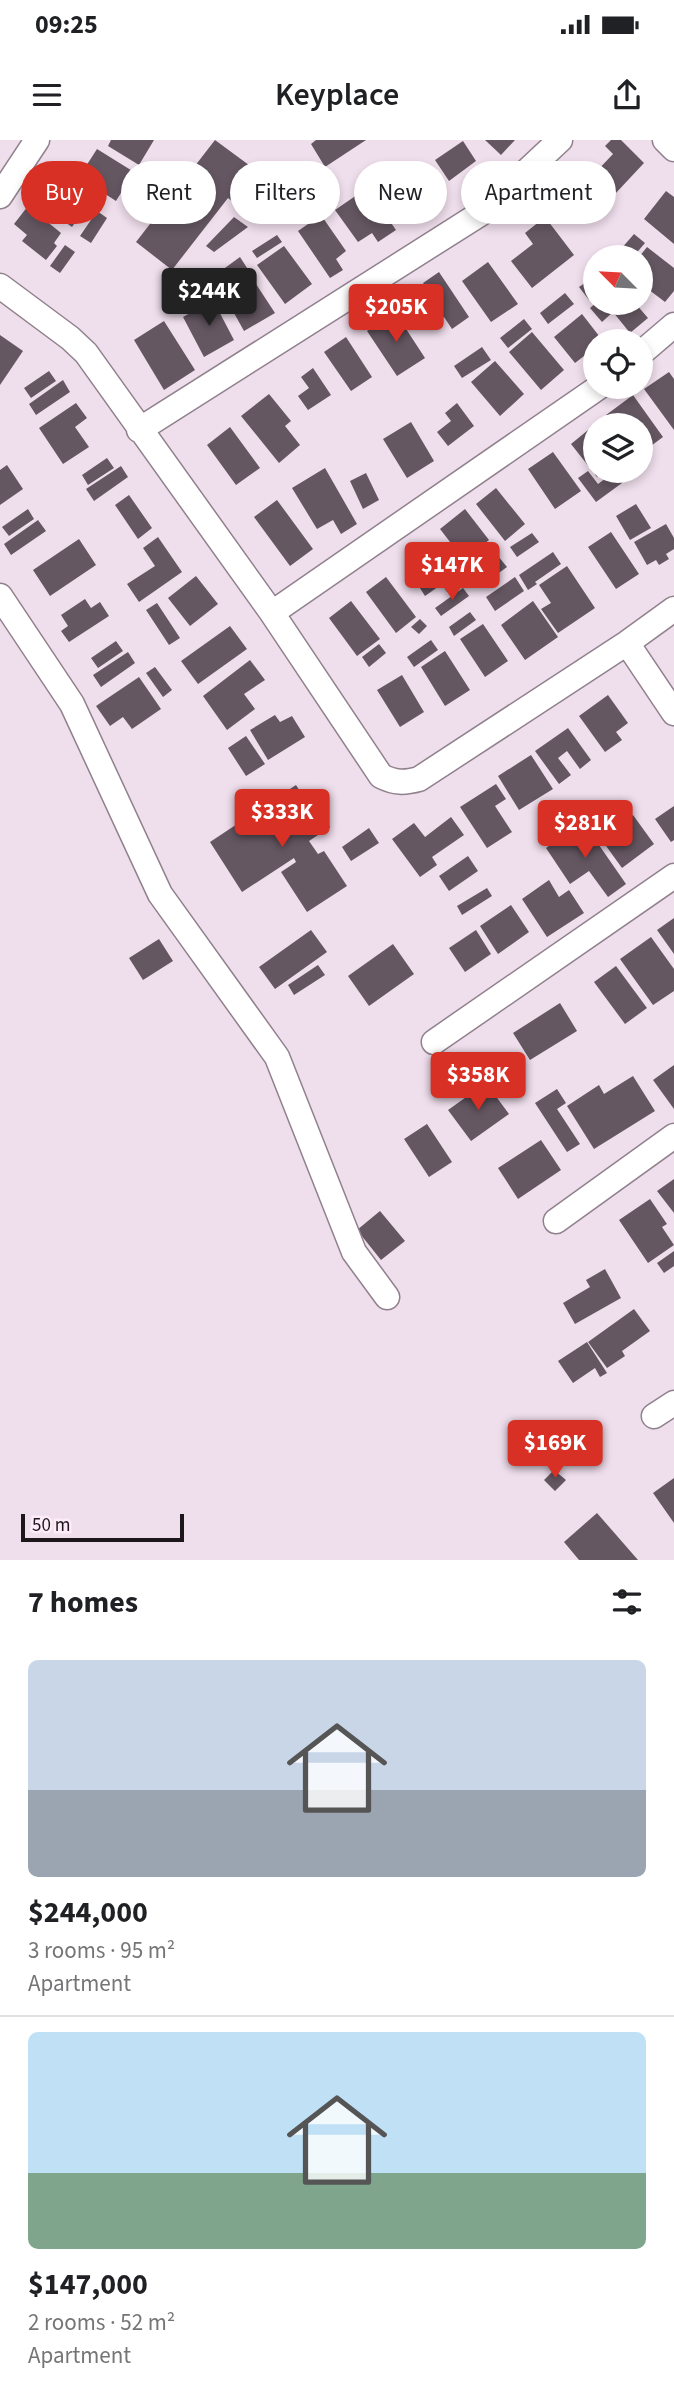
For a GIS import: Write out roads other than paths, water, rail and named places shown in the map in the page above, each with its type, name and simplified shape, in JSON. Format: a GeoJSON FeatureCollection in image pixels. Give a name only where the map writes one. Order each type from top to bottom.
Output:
{"type":"FeatureCollection","features":[{"type":"Feature","properties":{"kind":"street"},"geometry":{"type":"LineString","coordinates":[[0,196],[37,140]]}},
{"type":"Feature","properties":{"kind":"street"},"geometry":{"type":"LineString","coordinates":[[139,430],[483,212],[560,140]]}},
{"type":"Feature","properties":{"kind":"street"},"geometry":{"type":"LineString","coordinates":[[665,140],[674,149]]}},
{"type":"Feature","properties":{"kind":"street"},"geometry":{"type":"LineString","coordinates":[[0,286],[71,338],[86,353],[272,613],[381,776],[393,782],[419,779],[627,643],[674,609]]}},
{"type":"Feature","properties":{"kind":"street"},"geometry":{"type":"LineString","coordinates":[[653,343],[674,325]]}},
{"type":"Feature","properties":{"kind":"street"},"geometry":{"type":"LineString","coordinates":[[272,613],[583,398]]}},
{"type":"Feature","properties":{"kind":"street"},"geometry":{"type":"LineString","coordinates":[[0,596],[72,704],[160,894],[277,1057],[354,1252],[387,1297]]}},
{"type":"Feature","properties":{"kind":"street"},"geometry":{"type":"LineString","coordinates":[[627,643],[674,713]]}},
{"type":"Feature","properties":{"kind":"street"},"geometry":{"type":"LineString","coordinates":[[433,1042],[674,876]]}},
{"type":"Feature","properties":{"kind":"street"},"geometry":{"type":"LineString","coordinates":[[556,1221],[674,1136]]}}]}
